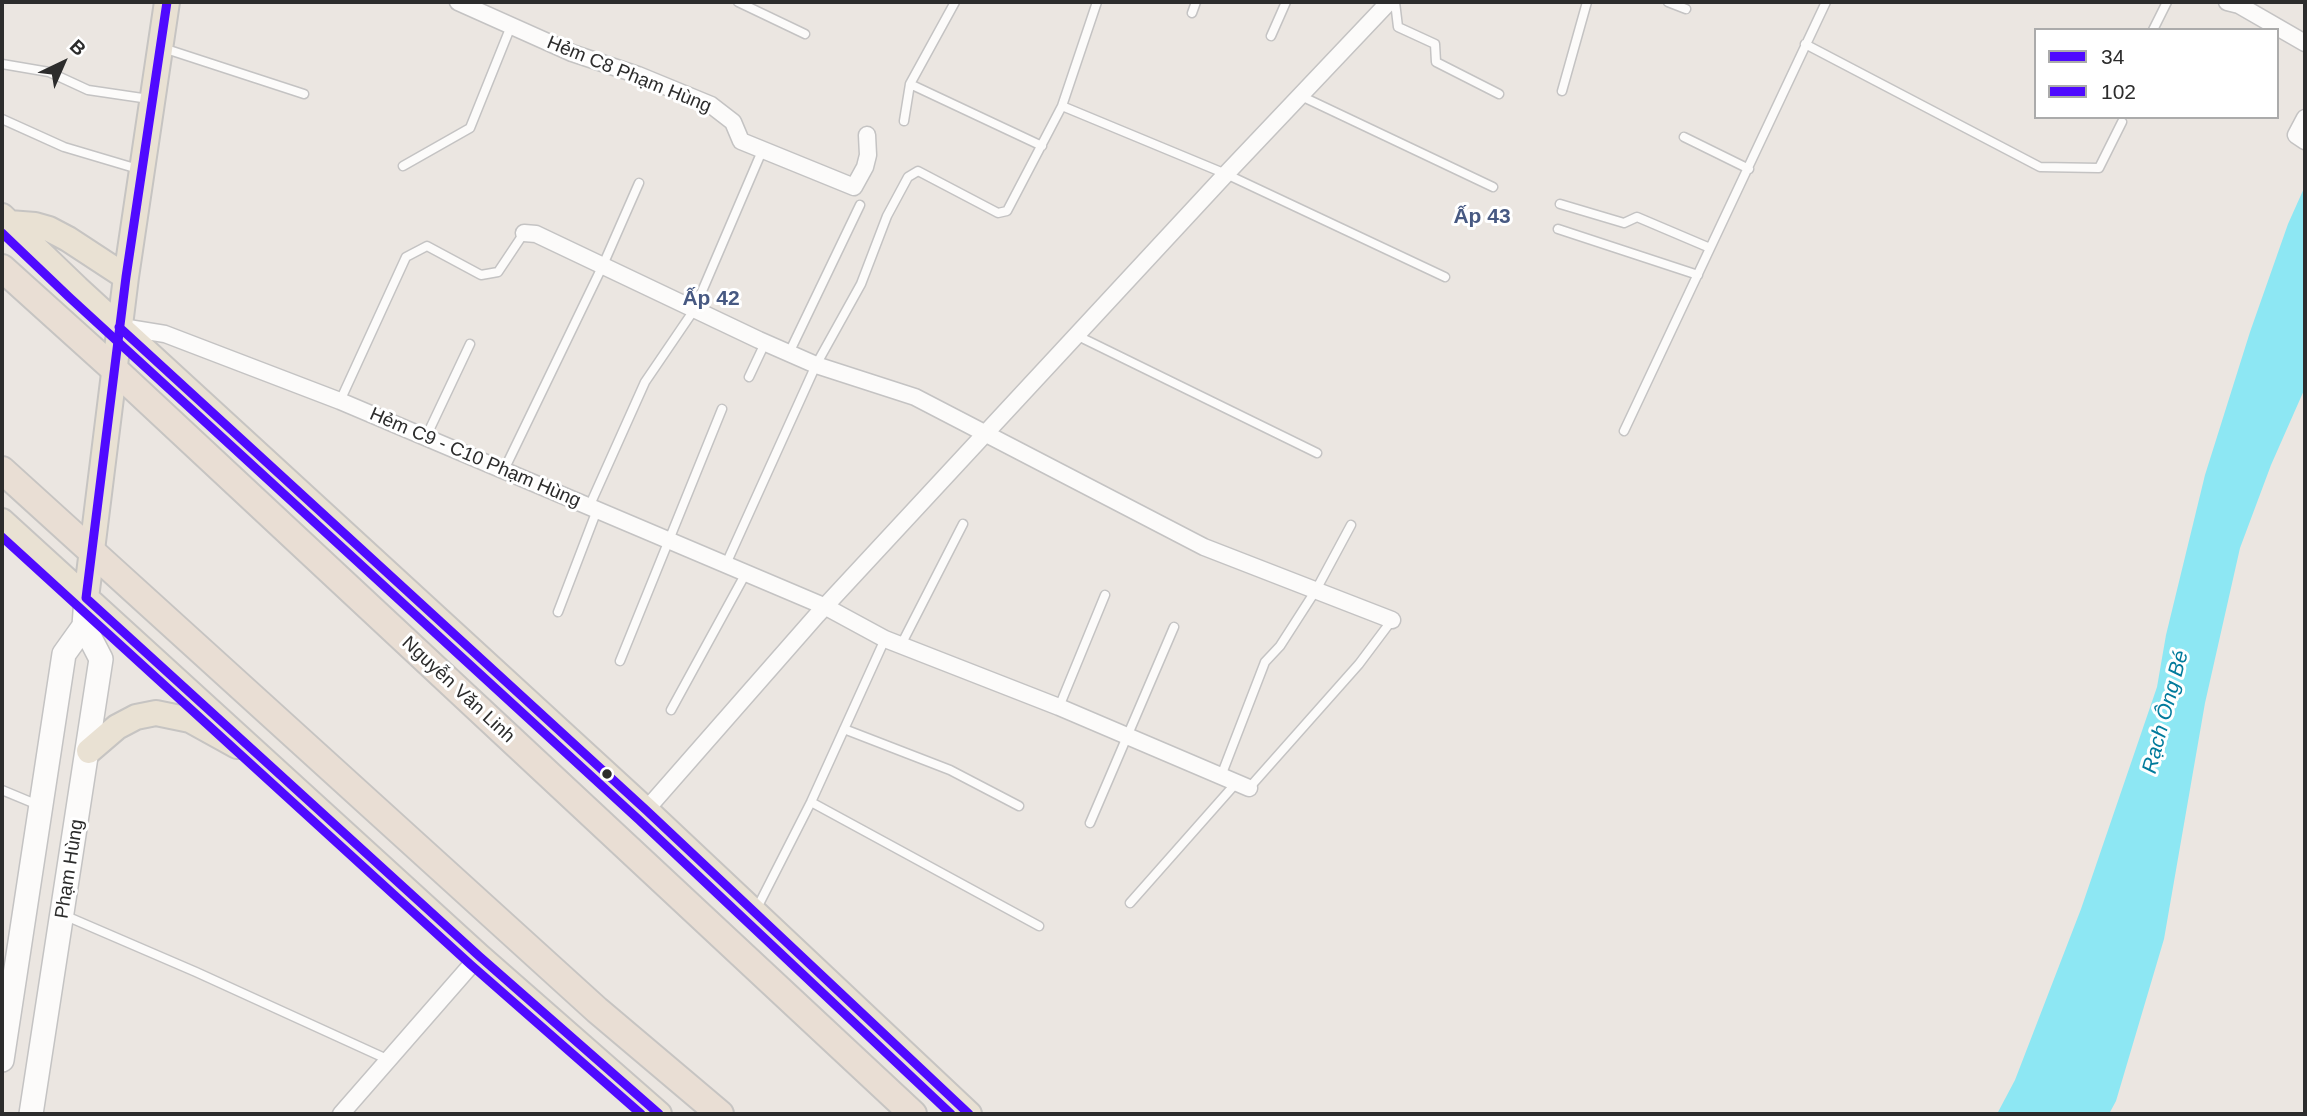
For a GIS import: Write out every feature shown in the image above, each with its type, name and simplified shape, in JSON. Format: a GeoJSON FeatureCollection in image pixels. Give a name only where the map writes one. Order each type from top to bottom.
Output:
{"type":"FeatureCollection","features":[{"type":"Feature","properties":{"kind":"highway","name":"Nguyễn Văn Linh"},"geometry":{"type":"LineString","coordinates":[[2,268],[114,369],[913,1114]]}},
{"type":"Feature","properties":{"kind":"highway"},"geometry":{"type":"LineString","coordinates":[[2,470],[597,1010],[720,1114]]}},
{"type":"Feature","properties":{"kind":"main road"},"geometry":{"type":"LineString","coordinates":[[84,626],[119,327],[167,2]]}},
{"type":"Feature","properties":{"kind":"main road"},"geometry":{"type":"LineString","coordinates":[[6,220],[49,229],[126,277]]}},
{"type":"Feature","properties":{"kind":"main road","name":"Nguyễn Văn Linh"},"geometry":{"type":"LineString","coordinates":[[6,220],[646,810],[970,1114]]}},
{"type":"Feature","properties":{"kind":"main road"},"geometry":{"type":"LineString","coordinates":[[2,521],[479,956],[659,1114]]}},
{"type":"Feature","properties":{"kind":"main road","name":"Phạm Hùng"},"geometry":{"type":"LineString","coordinates":[[2,1060],[64,654],[84,626],[101,659],[89,751],[31,1114]]}},
{"type":"Feature","properties":{"kind":"main road"},"geometry":{"type":"LineString","coordinates":[[89,751],[117,727],[136,717],[156,713],[190,720],[271,764]]}},
{"type":"Feature","properties":{"kind":"street","name":"Hẻm C8 Phạm Hùng"},"geometry":{"type":"LineString","coordinates":[[458,2],[572,53],[638,75],[711,106],[733,122],[741,141],[854,187],[865,167],[868,155],[867,135]]}},
{"type":"Feature","properties":{"kind":"street"},"geometry":{"type":"LineString","coordinates":[[646,810],[826,607],[1226,174],[1392,2]]}},
{"type":"Feature","properties":{"kind":"street"},"geometry":{"type":"LineString","coordinates":[[2227,2],[2239,5],[2279,28]]}},
{"type":"Feature","properties":{"kind":"street"},"geometry":{"type":"LineString","coordinates":[[2279,28],[2305,43]]}},
{"type":"Feature","properties":{"kind":"street"},"geometry":{"type":"LineString","coordinates":[[2305,118],[2297,135],[2305,141]]}},
{"type":"Feature","properties":{"kind":"street"},"geometry":{"type":"LineString","coordinates":[[524,233],[536,234],[816,365],[915,397],[1204,547],[1392,620]]}},
{"type":"Feature","properties":{"kind":"street","name":"Hẻm C9 - C10 Phạm Hùng"},"geometry":{"type":"LineString","coordinates":[[119,327],[164,334],[340,401],[826,607],[893,642],[1059,707],[1243,785]]}},
{"type":"Feature","properties":{"kind":"street"},"geometry":{"type":"LineString","coordinates":[[341,1114],[479,956]]}},
{"type":"Feature","properties":{"kind":"lane"},"geometry":{"type":"LineString","coordinates":[[738,2],[805,33]]}},
{"type":"Feature","properties":{"kind":"lane"},"geometry":{"type":"LineString","coordinates":[[904,121],[910,84],[955,2]]}},
{"type":"Feature","properties":{"kind":"lane"},"geometry":{"type":"LineString","coordinates":[[726,564],[816,365],[861,284],[887,216],[908,177],[918,171],[998,214],[1004,213],[1016,197],[1062,106],[1097,2]]}},
{"type":"Feature","properties":{"kind":"lane"},"geometry":{"type":"LineString","coordinates":[[1192,13],[1196,2]]}},
{"type":"Feature","properties":{"kind":"lane"},"geometry":{"type":"LineString","coordinates":[[1271,36],[1286,2]]}},
{"type":"Feature","properties":{"kind":"lane"},"geometry":{"type":"LineString","coordinates":[[1392,2],[1398,27],[1435,44],[1436,62],[1499,94]]}},
{"type":"Feature","properties":{"kind":"lane"},"geometry":{"type":"LineString","coordinates":[[1563,91],[1585,2]]}},
{"type":"Feature","properties":{"kind":"lane"},"geometry":{"type":"LineString","coordinates":[[1668,2],[1686,9]]}},
{"type":"Feature","properties":{"kind":"lane"},"geometry":{"type":"LineString","coordinates":[[1624,431],[1826,2]]}},
{"type":"Feature","properties":{"kind":"lane"},"geometry":{"type":"LineString","coordinates":[[2153,28],[2167,2]]}},
{"type":"Feature","properties":{"kind":"lane"},"geometry":{"type":"LineString","coordinates":[[403,166],[470,128],[510,26]]}},
{"type":"Feature","properties":{"kind":"lane"},"geometry":{"type":"LineString","coordinates":[[1805,44],[2040,167],[2099,168],[2122,122]]}},
{"type":"Feature","properties":{"kind":"lane"},"geometry":{"type":"LineString","coordinates":[[160,47],[304,94]]}},
{"type":"Feature","properties":{"kind":"lane"},"geometry":{"type":"LineString","coordinates":[[2,64],[48,72],[88,90],[152,100]]}},
{"type":"Feature","properties":{"kind":"lane"},"geometry":{"type":"LineString","coordinates":[[910,84],[1042,146]]}},
{"type":"Feature","properties":{"kind":"lane"},"geometry":{"type":"LineString","coordinates":[[1301,96],[1493,187]]}},
{"type":"Feature","properties":{"kind":"lane"},"geometry":{"type":"LineString","coordinates":[[1062,106],[1226,174],[1445,277]]}},
{"type":"Feature","properties":{"kind":"lane"},"geometry":{"type":"LineString","coordinates":[[2,119],[64,147],[141,170]]}},
{"type":"Feature","properties":{"kind":"lane"},"geometry":{"type":"LineString","coordinates":[[1684,137],[1749,169]]}},
{"type":"Feature","properties":{"kind":"lane"},"geometry":{"type":"LineString","coordinates":[[558,612],[593,508],[645,382],[694,310],[762,151]]}},
{"type":"Feature","properties":{"kind":"lane"},"geometry":{"type":"LineString","coordinates":[[504,470],[603,265],[639,183]]}},
{"type":"Feature","properties":{"kind":"lane"},"geometry":{"type":"LineString","coordinates":[[1560,204],[1623,223],[1637,217],[1710,248]]}},
{"type":"Feature","properties":{"kind":"lane"},"geometry":{"type":"LineString","coordinates":[[789,353],[860,205]]}},
{"type":"Feature","properties":{"kind":"lane"},"geometry":{"type":"LineString","coordinates":[[1558,229],[1698,275]]}},
{"type":"Feature","properties":{"kind":"lane"},"geometry":{"type":"LineString","coordinates":[[340,401],[406,257],[428,247],[481,275],[498,272],[524,233]]}},
{"type":"Feature","properties":{"kind":"lane"},"geometry":{"type":"LineString","coordinates":[[1077,336],[1317,453]]}},
{"type":"Feature","properties":{"kind":"lane"},"geometry":{"type":"LineString","coordinates":[[749,377],[765,343]]}},
{"type":"Feature","properties":{"kind":"lane"},"geometry":{"type":"LineString","coordinates":[[426,437],[470,344]]}},
{"type":"Feature","properties":{"kind":"lane"},"geometry":{"type":"LineString","coordinates":[[620,661],[722,409]]}},
{"type":"Feature","properties":{"kind":"lane"},"geometry":{"type":"LineString","coordinates":[[754,912],[811,802],[844,729],[964,524]]}},
{"type":"Feature","properties":{"kind":"lane"},"geometry":{"type":"LineString","coordinates":[[1221,776],[1265,662],[1280,646],[1316,590],[1351,525]]}},
{"type":"Feature","properties":{"kind":"lane"},"geometry":{"type":"LineString","coordinates":[[671,710],[746,573]]}},
{"type":"Feature","properties":{"kind":"lane"},"geometry":{"type":"LineString","coordinates":[[1059,707],[1105,596]]}},
{"type":"Feature","properties":{"kind":"lane"},"geometry":{"type":"LineString","coordinates":[[1130,903],[1359,664],[1392,620]]}},
{"type":"Feature","properties":{"kind":"lane"},"geometry":{"type":"LineString","coordinates":[[1090,823],[1174,626]]}},
{"type":"Feature","properties":{"kind":"lane"},"geometry":{"type":"LineString","coordinates":[[844,729],[950,770],[1019,806]]}},
{"type":"Feature","properties":{"kind":"lane"},"geometry":{"type":"LineString","coordinates":[[2,790],[41,807]]}},
{"type":"Feature","properties":{"kind":"lane"},"geometry":{"type":"LineString","coordinates":[[811,802],[1039,926]]}},
{"type":"Feature","properties":{"kind":"lane"},"geometry":{"type":"LineString","coordinates":[[63,915],[389,1060]]}},
{"type":"Feature","properties":{"kind":"water","name":"Rạch Ông Bé"},"geometry":{"type":"Polygon","coordinates":[[[2305,186],[2305,388],[2271,465],[2240,548],[2205,703],[2164,939],[2116,1101],[2109,1114],[1997,1114],[2015,1080],[2081,909],[2157,687],[2166,635],[2205,475],[2250,332],[2288,224],[2305,186]]]}},
{"type":"Feature","properties":{"kind":"transit line","name":"34"},"geometry":{"type":"LineString","coordinates":[[167,2],[126,277],[86,598],[479,956],[659,1114]]}},
{"type":"Feature","properties":{"kind":"transit line","name":"102"},"geometry":{"type":"LineString","coordinates":[[2,233],[638,819],[951,1114]]}},
{"type":"Feature","properties":{"kind":"transit line","name":"34"},"geometry":{"type":"LineString","coordinates":[[119,327],[646,810],[969,1114]]}},
{"type":"Feature","properties":{"kind":"transit line","name":"102"},"geometry":{"type":"LineString","coordinates":[[2,537],[471,965],[641,1114]]}},
{"type":"Feature","properties":{"kind":"district","name":"Ấp 43"},"geometry":{"type":"Point","coordinates":[1482,217]}},
{"type":"Feature","properties":{"kind":"district","name":"Ấp 42"},"geometry":{"type":"Point","coordinates":[711,299]}}]}
